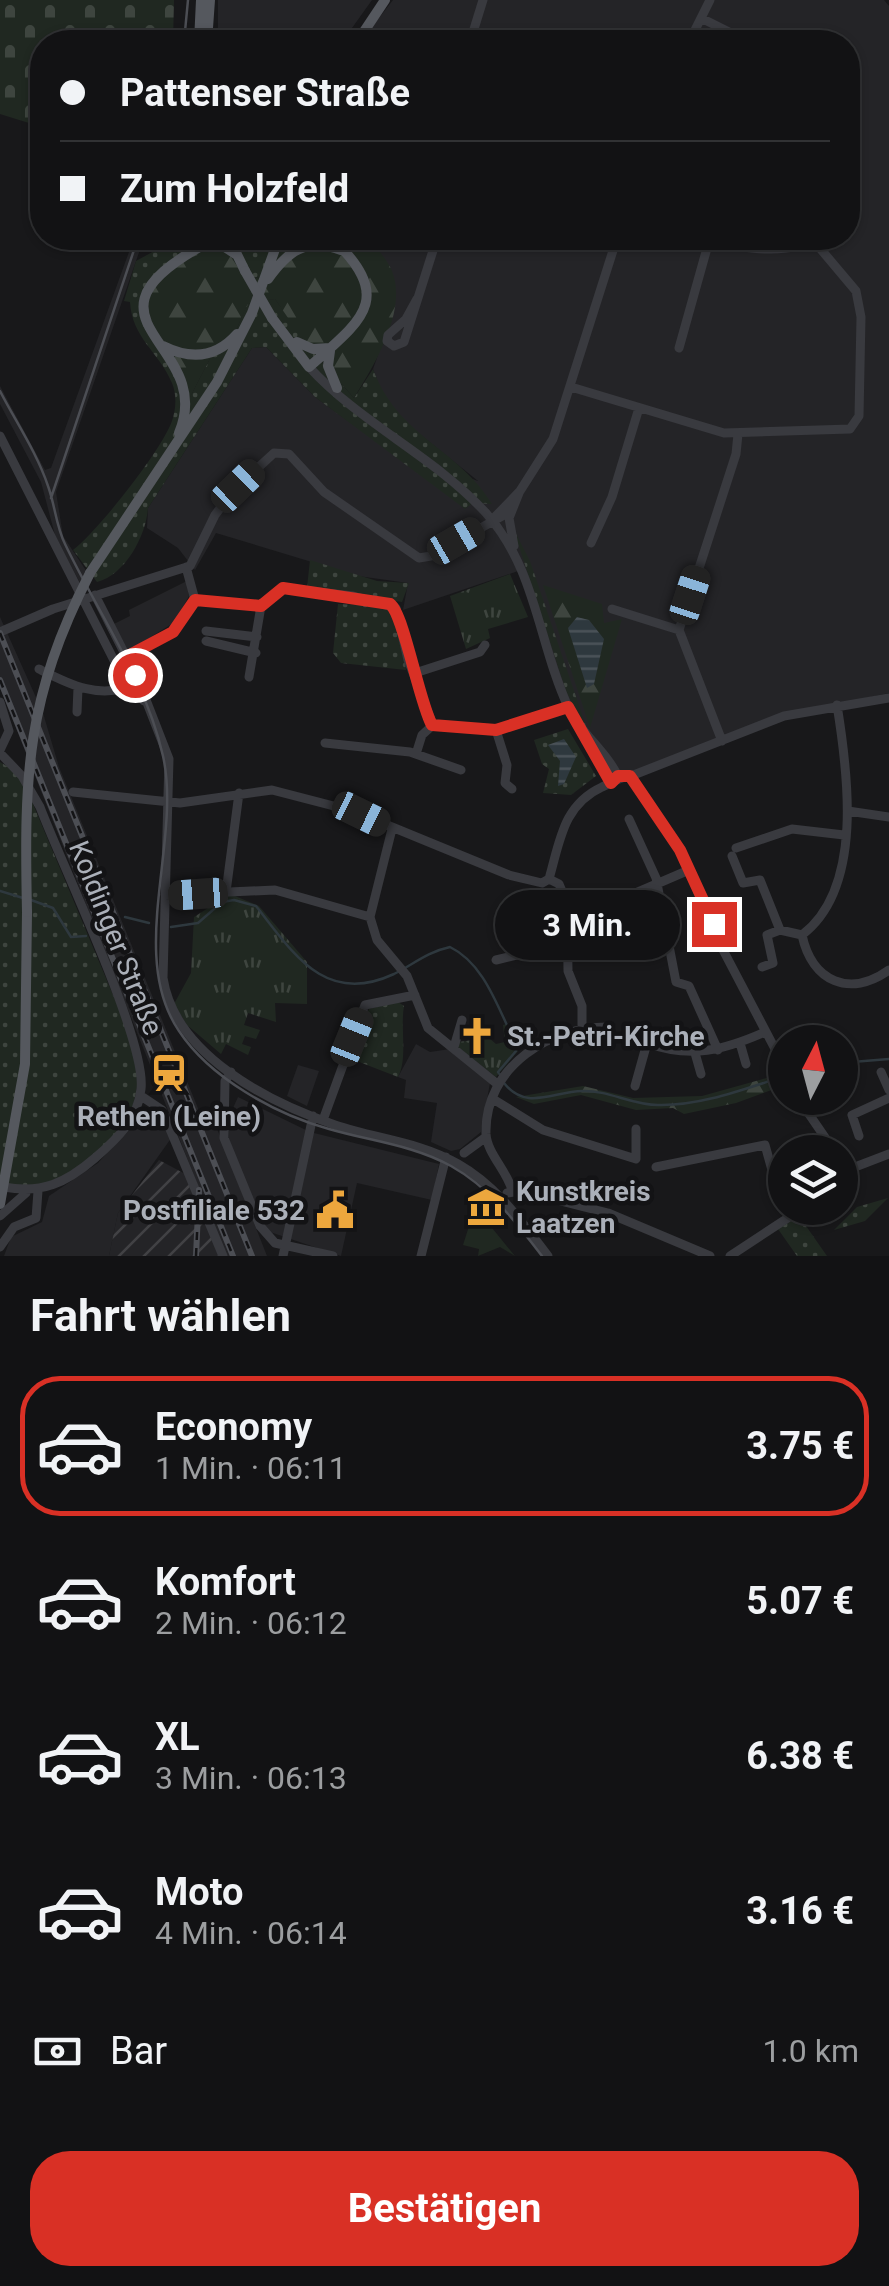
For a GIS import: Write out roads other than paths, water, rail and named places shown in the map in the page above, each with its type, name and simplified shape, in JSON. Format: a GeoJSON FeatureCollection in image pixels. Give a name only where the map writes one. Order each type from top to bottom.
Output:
{"type":"FeatureCollection","features":[{"type":"Feature","properties":{"kind":"main road"},"geometry":{"type":"LineString","coordinates":[[200,30],[202,0]]}},
{"type":"Feature","properties":{"kind":"main road"},"geometry":{"type":"LineString","coordinates":[[209,30],[210,0]]}},
{"type":"Feature","properties":{"kind":"main road"},"geometry":{"type":"LineString","coordinates":[[365,30],[385,0]]}},
{"type":"Feature","properties":{"kind":"main road"},"geometry":{"type":"LineString","coordinates":[[167,459],[182,428],[186,400],[179,375],[146,317],[148,288],[164,266],[194,250]]}},
{"type":"Feature","properties":{"kind":"main road"},"geometry":{"type":"LineString","coordinates":[[191,252],[200,250]]}},
{"type":"Feature","properties":{"kind":"main road"},"geometry":{"type":"LineString","coordinates":[[227,250],[237,255]]}},
{"type":"Feature","properties":{"kind":"main road"},"geometry":{"type":"LineString","coordinates":[[236,250],[274,314],[311,365]]}},
{"type":"Feature","properties":{"kind":"main road"},"geometry":{"type":"LineString","coordinates":[[238,250],[246,267]]}},
{"type":"Feature","properties":{"kind":"main road"},"geometry":{"type":"LineString","coordinates":[[0,1204],[26,1064],[28,777],[38,705],[54,647],[90,573],[217,382],[252,313],[275,250]]}},
{"type":"Feature","properties":{"kind":"main road"},"geometry":{"type":"LineString","coordinates":[[260,292],[284,257],[295,250]]}},
{"type":"Feature","properties":{"kind":"main road"},"geometry":{"type":"LineString","coordinates":[[342,250],[348,252]]}},
{"type":"Feature","properties":{"kind":"main road"},"geometry":{"type":"LineString","coordinates":[[311,365],[357,326],[366,307],[365,276],[346,250]]}},
{"type":"Feature","properties":{"kind":"main road"},"geometry":{"type":"LineString","coordinates":[[160,344],[189,356],[212,353],[230,342],[252,313]]}},
{"type":"Feature","properties":{"kind":"main road"},"geometry":{"type":"LineString","coordinates":[[274,314],[311,365]]}},
{"type":"Feature","properties":{"kind":"main road"},"geometry":{"type":"LineString","coordinates":[[297,342],[313,349],[331,348]]}},
{"type":"Feature","properties":{"kind":"main road"},"geometry":{"type":"LineString","coordinates":[[331,348],[328,366],[336,388]]}},
{"type":"Feature","properties":{"kind":"street"},"geometry":{"type":"LineString","coordinates":[[474,30],[483,0]]}},
{"type":"Feature","properties":{"kind":"street"},"geometry":{"type":"LineString","coordinates":[[696,30],[710,0]]}},
{"type":"Feature","properties":{"kind":"street"},"geometry":{"type":"LineString","coordinates":[[701,18],[724,30]]}},
{"type":"Feature","properties":{"kind":"street"},"geometry":{"type":"LineString","coordinates":[[416,299],[406,319],[388,335],[394,346],[404,342],[433,250]]}},
{"type":"Feature","properties":{"kind":"street"},"geometry":{"type":"LineString","coordinates":[[612,778],[568,707],[510,526],[511,510],[520,491],[553,440],[613,250]]}},
{"type":"Feature","properties":{"kind":"street"},"geometry":{"type":"LineString","coordinates":[[679,348],[706,250]]}},
{"type":"Feature","properties":{"kind":"street"},"geometry":{"type":"LineString","coordinates":[[570,387],[738,434],[843,430],[854,426],[860,416],[859,304],[848,278],[824,250]]}},
{"type":"Feature","properties":{"kind":"street"},"geometry":{"type":"LineString","coordinates":[[311,365],[366,417]]}},
{"type":"Feature","properties":{"kind":"street"},"geometry":{"type":"LineString","coordinates":[[311,365],[366,417],[457,487],[492,520],[517,557]]}},
{"type":"Feature","properties":{"kind":"street"},"geometry":{"type":"LineString","coordinates":[[591,544],[612,497],[639,408]]}},
{"type":"Feature","properties":{"kind":"street"},"geometry":{"type":"LineString","coordinates":[[722,741],[679,630],[736,454],[738,434]]}},
{"type":"Feature","properties":{"kind":"street"},"geometry":{"type":"LineString","coordinates":[[0,436],[84,599],[147,704],[167,748],[169,800],[162,978],[170,1008],[194,1040],[231,1072],[318,1118],[446,1157],[502,1198],[548,1256]]}},
{"type":"Feature","properties":{"kind":"street"},"geometry":{"type":"LineString","coordinates":[[0,632],[95,595],[184,567],[199,553],[215,515],[234,490],[274,453],[289,454],[324,492],[419,558],[431,556],[511,510]]}},
{"type":"Feature","properties":{"kind":"street"},"geometry":{"type":"LineString","coordinates":[[492,520],[520,491]]}},
{"type":"Feature","properties":{"kind":"street"},"geometry":{"type":"LineString","coordinates":[[184,567],[195,600]]}},
{"type":"Feature","properties":{"kind":"street"},"geometry":{"type":"LineString","coordinates":[[195,600],[261,606],[283,588],[390,604],[399,613],[432,725]]}},
{"type":"Feature","properties":{"kind":"street"},"geometry":{"type":"LineString","coordinates":[[95,595],[135,684]]}},
{"type":"Feature","properties":{"kind":"street"},"geometry":{"type":"LineString","coordinates":[[126,657],[173,632],[195,600]]}},
{"type":"Feature","properties":{"kind":"street"},"geometry":{"type":"LineString","coordinates":[[249,677],[261,606]]}},
{"type":"Feature","properties":{"kind":"street"},"geometry":{"type":"LineString","coordinates":[[612,608],[679,630]]}},
{"type":"Feature","properties":{"kind":"street"},"geometry":{"type":"LineString","coordinates":[[256,652],[206,636],[258,637]]}},
{"type":"Feature","properties":{"kind":"street"},"geometry":{"type":"LineString","coordinates":[[415,673],[480,652],[485,645]]}},
{"type":"Feature","properties":{"kind":"street"},"geometry":{"type":"LineString","coordinates":[[39,669],[78,688],[106,692],[135,684]]}},
{"type":"Feature","properties":{"kind":"street"},"geometry":{"type":"LineString","coordinates":[[77,712],[78,688]]}},
{"type":"Feature","properties":{"kind":"street"},"geometry":{"type":"LineString","coordinates":[[73,792],[184,802],[272,790],[352,811],[522,880],[542,883],[549,879],[558,841],[572,810],[583,797],[612,778],[630,776],[784,716],[889,698]]}},
{"type":"Feature","properties":{"kind":"street"},"geometry":{"type":"LineString","coordinates":[[0,702],[9,731],[0,751]]}},
{"type":"Feature","properties":{"kind":"street"},"geometry":{"type":"LineString","coordinates":[[802,934],[831,904],[848,810],[837,705]]}},
{"type":"Feature","properties":{"kind":"street"},"geometry":{"type":"LineString","coordinates":[[416,754],[422,735],[432,725],[496,730],[568,707]]}},
{"type":"Feature","properties":{"kind":"street"},"geometry":{"type":"LineString","coordinates":[[496,730],[507,764],[505,783],[512,788]]}},
{"type":"Feature","properties":{"kind":"street"},"geometry":{"type":"LineString","coordinates":[[325,743],[416,754],[461,770]]}},
{"type":"Feature","properties":{"kind":"street","name":"Koldinger Straße"},"geometry":{"type":"LineString","coordinates":[[0,751],[22,776],[40,807],[133,1038],[140,1064],[141,1096]]}},
{"type":"Feature","properties":{"kind":"street"},"geometry":{"type":"LineString","coordinates":[[630,776],[669,830],[768,1037]]}},
{"type":"Feature","properties":{"kind":"street"},"geometry":{"type":"LineString","coordinates":[[226,892],[239,793]]}},
{"type":"Feature","properties":{"kind":"street"},"geometry":{"type":"LineString","coordinates":[[848,810],[889,817]]}},
{"type":"Feature","properties":{"kind":"street"},"geometry":{"type":"LineString","coordinates":[[629,818],[638,841],[644,845],[656,886],[676,982],[689,986],[718,1050]]}},
{"type":"Feature","properties":{"kind":"street"},"geometry":{"type":"LineString","coordinates":[[392,829],[370,917],[380,948],[402,968],[428,1028],[499,1079]]}},
{"type":"Feature","properties":{"kind":"street"},"geometry":{"type":"LineString","coordinates":[[780,930],[760,880],[743,883],[734,852],[792,829],[844,835]]}},
{"type":"Feature","properties":{"kind":"street"},"geometry":{"type":"LineString","coordinates":[[567,904],[628,901],[690,870]]}},
{"type":"Feature","properties":{"kind":"street"},"geometry":{"type":"LineString","coordinates":[[549,879],[559,884],[567,904],[568,972],[582,1006],[582,1025]]}},
{"type":"Feature","properties":{"kind":"street"},"geometry":{"type":"LineString","coordinates":[[165,895],[282,890],[370,917]]}},
{"type":"Feature","properties":{"kind":"street"},"geometry":{"type":"LineString","coordinates":[[762,967],[773,962],[767,935],[780,930],[802,934]]}},
{"type":"Feature","properties":{"kind":"street"},"geometry":{"type":"LineString","coordinates":[[802,934],[816,968],[837,984],[862,986],[889,970]]}},
{"type":"Feature","properties":{"kind":"street"},"geometry":{"type":"LineString","coordinates":[[496,960],[567,943]]}},
{"type":"Feature","properties":{"kind":"street"},"geometry":{"type":"LineString","coordinates":[[284,1251],[318,1118],[365,1005],[416,995]]}},
{"type":"Feature","properties":{"kind":"street"},"geometry":{"type":"LineString","coordinates":[[454,1047],[462,1020]]}},
{"type":"Feature","properties":{"kind":"street"},"geometry":{"type":"LineString","coordinates":[[512,1190],[486,1137],[499,1079],[528,1052],[582,1025],[612,1027]]}},
{"type":"Feature","properties":{"kind":"street"},"geometry":{"type":"LineString","coordinates":[[635,1086],[647,1043],[695,1053],[718,1050],[765,1032]]}},
{"type":"Feature","properties":{"kind":"street"},"geometry":{"type":"LineString","coordinates":[[740,1043],[746,1064]]}},
{"type":"Feature","properties":{"kind":"street"},"geometry":{"type":"LineString","coordinates":[[695,1053],[701,1074]]}},
{"type":"Feature","properties":{"kind":"street"},"geometry":{"type":"LineString","coordinates":[[231,1072],[226,1081],[224,1138],[260,1226],[284,1251],[334,1256]]}},
{"type":"Feature","properties":{"kind":"street"},"geometry":{"type":"LineString","coordinates":[[881,1072],[889,1090]]}},
{"type":"Feature","properties":{"kind":"street"},"geometry":{"type":"LineString","coordinates":[[0,1216],[33,1191],[71,1176],[110,1144],[129,1123],[141,1096],[162,1110],[223,1256]]}},
{"type":"Feature","properties":{"kind":"street"},"geometry":{"type":"LineString","coordinates":[[859,1136],[852,1116],[889,1098]]}},
{"type":"Feature","properties":{"kind":"street"},"geometry":{"type":"LineString","coordinates":[[493,1099],[554,1134],[636,1160],[636,1129]]}},
{"type":"Feature","properties":{"kind":"street"},"geometry":{"type":"LineString","coordinates":[[464,1153],[486,1137]]}},
{"type":"Feature","properties":{"kind":"street"},"geometry":{"type":"LineString","coordinates":[[656,1167],[765,1145],[768,1156]]}},
{"type":"Feature","properties":{"kind":"street"},"geometry":{"type":"LineString","coordinates":[[858,1165],[889,1154]]}},
{"type":"Feature","properties":{"kind":"street"},"geometry":{"type":"LineString","coordinates":[[421,1256],[446,1157]]}},
{"type":"Feature","properties":{"kind":"street"},"geometry":{"type":"LineString","coordinates":[[4,1187],[33,1191]]}},
{"type":"Feature","properties":{"kind":"street"},"geometry":{"type":"LineString","coordinates":[[502,1198],[512,1190]]}},
{"type":"Feature","properties":{"kind":"street"},"geometry":{"type":"LineString","coordinates":[[512,1190],[610,1214],[710,1256]]}},
{"type":"Feature","properties":{"kind":"street"},"geometry":{"type":"LineString","coordinates":[[0,1248],[14,1227],[36,1218],[33,1191]]}},
{"type":"Feature","properties":{"kind":"street"},"geometry":{"type":"LineString","coordinates":[[730,1256],[775,1225]]}},
{"type":"Feature","properties":{"kind":"waterway"},"geometry":{"type":"LineString","coordinates":[[0,891],[23,898]]}},
{"type":"Feature","properties":{"kind":"waterway"},"geometry":{"type":"LineString","coordinates":[[31,900],[53,908],[71,937],[86,936]]}},
{"type":"Feature","properties":{"kind":"waterway"},"geometry":{"type":"LineString","coordinates":[[171,927],[198,923],[222,902],[234,900],[256,906],[313,970],[349,984],[394,974],[450,947],[473,964],[515,1042],[516,1051],[498,1072],[501,1076]]}},
{"type":"Feature","properties":{"kind":"waterway"},"geometry":{"type":"LineString","coordinates":[[125,917],[149,923]]}},
{"type":"Feature","properties":{"kind":"waterway"},"geometry":{"type":"LineString","coordinates":[[858,1062],[889,1059]]}},
{"type":"Feature","properties":{"kind":"waterway"},"geometry":{"type":"LineString","coordinates":[[504,1083],[530,1098],[592,1091],[639,1103],[674,1105],[768,1081]]}},
{"type":"Feature","properties":{"kind":"tram line"},"geometry":{"type":"LineString","coordinates":[[185,30],[188,0]]}},
{"type":"Feature","properties":{"kind":"tram line"},"geometry":{"type":"LineString","coordinates":[[51,498],[134,250]]}},
{"type":"Feature","properties":{"kind":"tram line"},"geometry":{"type":"LineString","coordinates":[[0,391],[38,462],[62,537],[133,674],[163,756],[167,789],[157,968],[164,1001],[179,1031],[208,1064],[266,1104],[308,1122],[422,1153],[451,1166],[501,1206],[542,1256]]}},
{"type":"Feature","properties":{"kind":"railway"},"geometry":{"type":"LineString","coordinates":[[0,633],[252,1256]]}},
{"type":"Feature","properties":{"kind":"railway"},"geometry":{"type":"LineString","coordinates":[[0,680],[233,1256]]}},
{"type":"Feature","properties":{"kind":"railway"},"geometry":{"type":"LineString","coordinates":[[196,1256],[199,1190]]}},
{"type":"Feature","properties":{"kind":"place","name":"St.-Petri-Kirche"},"geometry":{"type":"Point","coordinates":[477,1036]}},
{"type":"Feature","properties":{"kind":"place","name":"Rethen (Leine)"},"geometry":{"type":"Point","coordinates":[169,1073]}},
{"type":"Feature","properties":{"kind":"place","name":"Kunstkreis Laatzen"},"geometry":{"type":"Point","coordinates":[486,1207]}},
{"type":"Feature","properties":{"kind":"place","name":"Postfiliale 532"},"geometry":{"type":"Point","coordinates":[335,1210]}}]}
